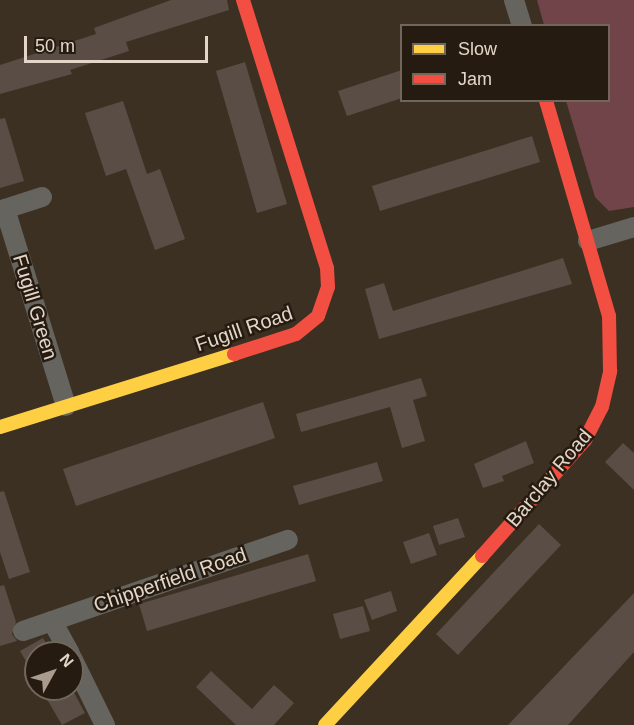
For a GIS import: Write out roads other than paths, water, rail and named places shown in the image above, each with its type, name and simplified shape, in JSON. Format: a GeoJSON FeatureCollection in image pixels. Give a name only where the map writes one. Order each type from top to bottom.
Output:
{"type":"FeatureCollection","features":[{"type":"Feature","properties":{"kind":"street","name":"Fugill Road"},"geometry":{"type":"LineString","coordinates":[[0,427],[296,334],[309,327],[325,301],[327,268],[243,0]]}},
{"type":"Feature","properties":{"kind":"street"},"geometry":{"type":"LineString","coordinates":[[514,0],[521,24]]}},
{"type":"Feature","properties":{"kind":"street","name":"Barclay Road"},"geometry":{"type":"LineString","coordinates":[[325,725],[585,440],[605,398],[612,332],[588,241],[547,102]]}},
{"type":"Feature","properties":{"kind":"street","name":"Fugill Green"},"geometry":{"type":"LineString","coordinates":[[42,197],[3,210],[66,406]]}},
{"type":"Feature","properties":{"kind":"street"},"geometry":{"type":"LineString","coordinates":[[588,241],[634,227]]}},
{"type":"Feature","properties":{"kind":"street","name":"Chipperfield Road"},"geometry":{"type":"LineString","coordinates":[[23,631],[288,540]]}},
{"type":"Feature","properties":{"kind":"street"},"geometry":{"type":"LineString","coordinates":[[52,621],[63,641]]}},
{"type":"Feature","properties":{"kind":"street"},"geometry":{"type":"LineString","coordinates":[[84,682],[105,725]]}}]}
